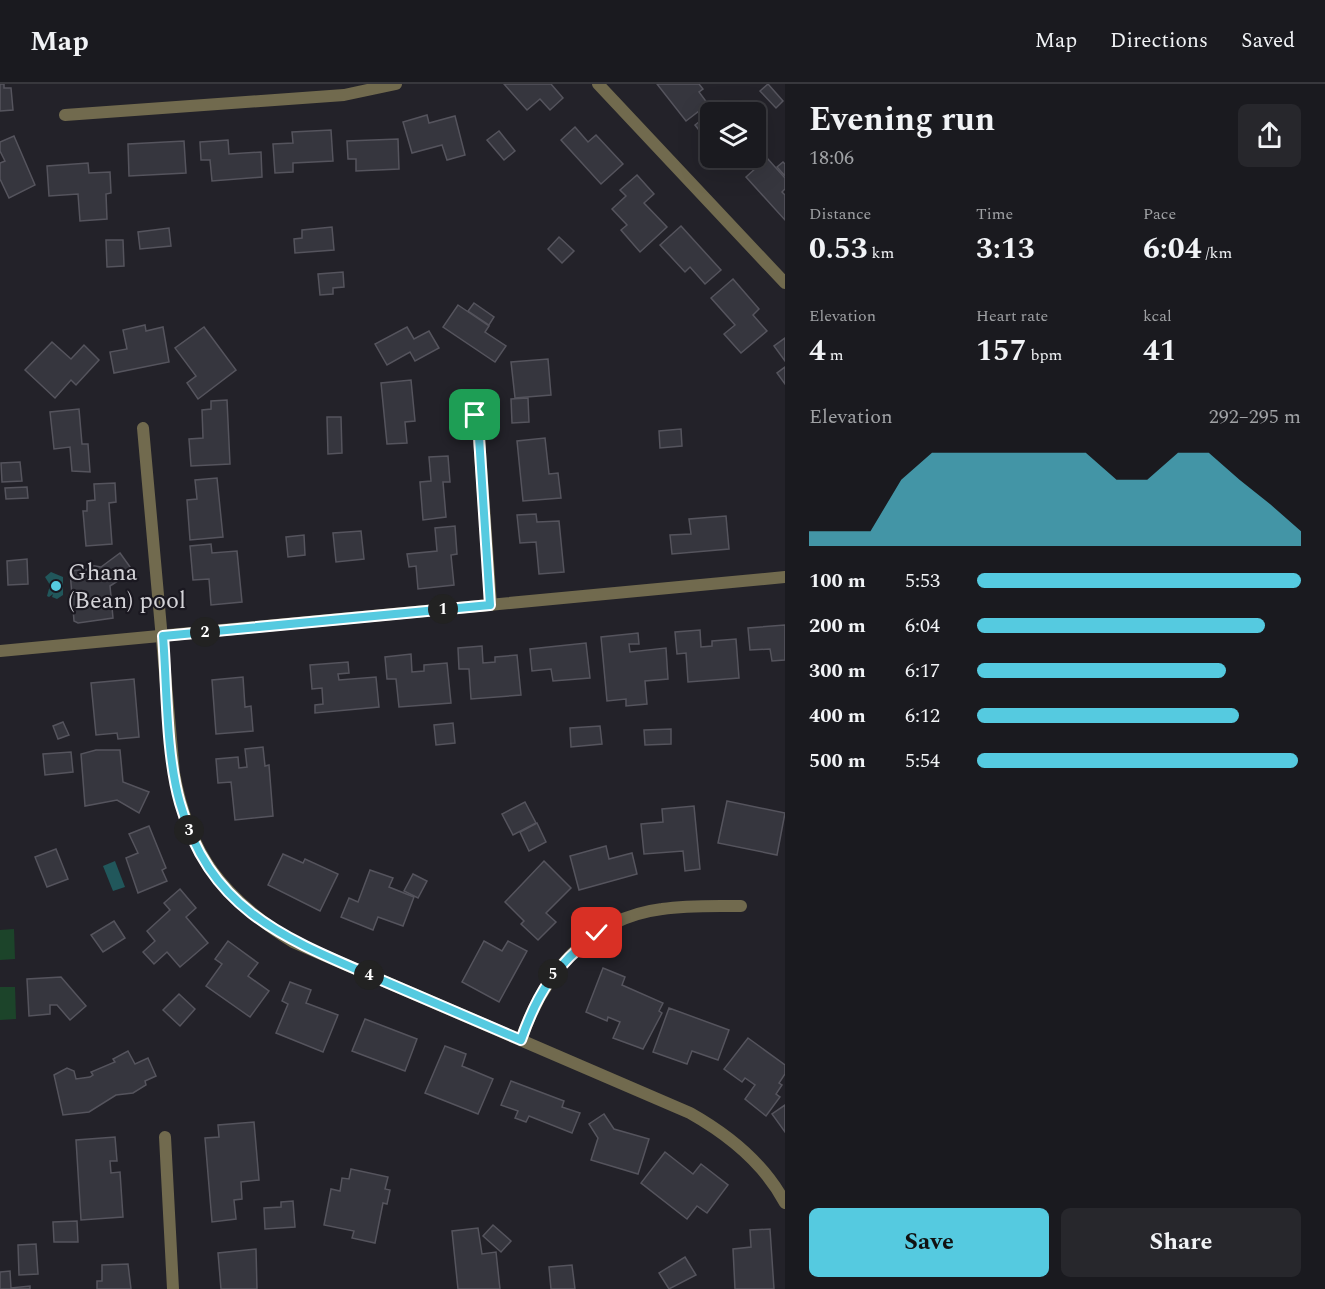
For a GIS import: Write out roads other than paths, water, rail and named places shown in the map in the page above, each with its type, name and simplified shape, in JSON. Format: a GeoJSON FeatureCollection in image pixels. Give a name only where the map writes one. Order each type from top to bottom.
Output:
{"type":"FeatureCollection","features":[{"type":"Feature","properties":{"kind":"street"},"geometry":{"type":"LineString","coordinates":[[65,115],[344,95],[396,84]]}},
{"type":"Feature","properties":{"kind":"street"},"geometry":{"type":"LineString","coordinates":[[598,84],[785,283]]}},
{"type":"Feature","properties":{"kind":"street"},"geometry":{"type":"LineString","coordinates":[[465,395],[475,415],[479,437],[490,605]]}},
{"type":"Feature","properties":{"kind":"street"},"geometry":{"type":"LineString","coordinates":[[143,428],[174,773],[180,802],[198,850],[227,891],[258,920],[293,942],[690,1113],[716,1128],[746,1152],[777,1188],[785,1203]]}},
{"type":"Feature","properties":{"kind":"street"},"geometry":{"type":"LineString","coordinates":[[0,651],[785,577]]}},
{"type":"Feature","properties":{"kind":"street"},"geometry":{"type":"LineString","coordinates":[[521,1040],[532,1008],[549,979],[571,954],[597,933],[627,918],[660,909],[741,906]]}},
{"type":"Feature","properties":{"kind":"street"},"geometry":{"type":"LineString","coordinates":[[165,1137],[173,1289]]}},
{"type":"Feature","properties":{"kind":"water","name":"Ghana (Bean) pool"},"geometry":{"type":"Polygon","coordinates":[[[51,572],[63,577],[63,595],[57,599],[52,597],[53,594],[47,596],[50,585],[45,577],[51,572]]]}},
{"type":"Feature","properties":{"kind":"water"},"geometry":{"type":"Polygon","coordinates":[[[115,861],[125,887],[113,891],[103,866],[115,861]]]}},
{"type":"Feature","properties":{"kind":"place","name":"Ghana (Bean) pool"},"geometry":{"type":"Point","coordinates":[56,586]}}]}
